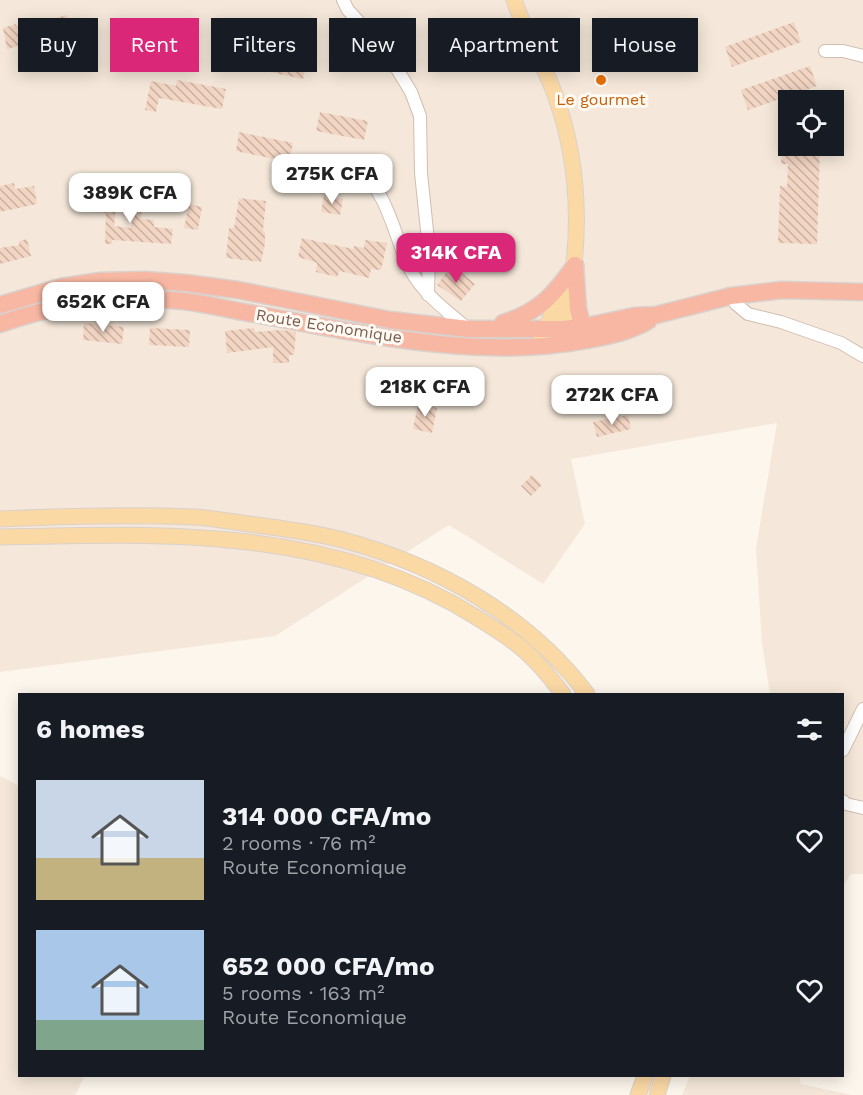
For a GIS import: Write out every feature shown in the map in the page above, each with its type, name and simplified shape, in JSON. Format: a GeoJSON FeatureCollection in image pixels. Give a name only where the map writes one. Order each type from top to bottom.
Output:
{"type":"FeatureCollection","features":[{"type":"Feature","properties":{"kind":"highway"},"geometry":{"type":"LineString","coordinates":[[575,265],[578,309],[583,327]]}},
{"type":"Feature","properties":{"kind":"highway"},"geometry":{"type":"LineString","coordinates":[[471,329],[522,317],[543,304],[558,289],[575,265]]}},
{"type":"Feature","properties":{"kind":"highway","name":"Route Economique"},"geometry":{"type":"LineString","coordinates":[[0,305],[61,287],[145,280],[238,290],[370,316],[471,329],[562,329],[634,316],[656,315],[731,296],[782,290],[863,292]]}},
{"type":"Feature","properties":{"kind":"highway","name":"Route Economique"},"geometry":{"type":"LineString","coordinates":[[0,324],[28,314],[64,306],[144,299],[184,302],[368,334],[450,345],[557,346],[640,326],[656,315]]}},
{"type":"Feature","properties":{"kind":"highway"},"geometry":{"type":"LineString","coordinates":[[368,334],[370,316]]}},
{"type":"Feature","properties":{"kind":"main road"},"geometry":{"type":"LineString","coordinates":[[514,0],[526,33],[554,91],[563,118],[574,184],[577,236],[575,265],[571,296],[557,346]]}},
{"type":"Feature","properties":{"kind":"main road"},"geometry":{"type":"LineString","coordinates":[[540,346],[544,328],[575,265]]}},
{"type":"Feature","properties":{"kind":"main road"},"geometry":{"type":"LineString","coordinates":[[0,519],[78,515],[197,517],[343,540],[414,564],[465,589],[511,619],[544,645],[586,693]]}},
{"type":"Feature","properties":{"kind":"main road"},"geometry":{"type":"LineString","coordinates":[[0,537],[170,535],[257,542],[339,558],[414,583],[458,605],[504,634],[537,662],[562,693]]}},
{"type":"Feature","properties":{"kind":"main road"},"geometry":{"type":"LineString","coordinates":[[638,1095],[645,1077]]}},
{"type":"Feature","properties":{"kind":"main road"},"geometry":{"type":"LineString","coordinates":[[657,1095],[663,1077]]}},
{"type":"Feature","properties":{"kind":"street"},"geometry":{"type":"LineString","coordinates":[[343,0],[348,10],[388,54],[411,92],[420,116],[421,173],[429,250],[428,295]]}},
{"type":"Feature","properties":{"kind":"street"},"geometry":{"type":"LineString","coordinates":[[825,51],[843,51],[863,56]]}},
{"type":"Feature","properties":{"kind":"street"},"geometry":{"type":"LineString","coordinates":[[310,163],[343,166],[361,172],[373,184],[392,221],[410,269],[428,295],[471,329]]}},
{"type":"Feature","properties":{"kind":"street"},"geometry":{"type":"LineString","coordinates":[[731,296],[736,304],[748,314],[781,322],[841,344],[863,356]]}},
{"type":"Feature","properties":{"kind":"street"},"geometry":{"type":"LineString","coordinates":[[844,748],[863,709]]}},
{"type":"Feature","properties":{"kind":"street"},"geometry":{"type":"LineString","coordinates":[[844,802],[863,808]]}},
{"type":"Feature","properties":{"kind":"shaded area"},"geometry":{"type":"Polygon","coordinates":[[[0,0],[863,0],[863,874],[851,874],[844,884],[844,693],[770,693],[762,643],[756,548],[777,423],[571,459],[585,524],[543,584],[449,525],[275,636],[0,672],[0,0]]]}},
{"type":"Feature","properties":{"kind":"shaded area"},"geometry":{"type":"Polygon","coordinates":[[[0,776],[18,785],[18,1077],[84,1077],[75,1095],[0,1095],[0,776]]]}},
{"type":"Feature","properties":{"kind":"shaded area"},"geometry":{"type":"Polygon","coordinates":[[[690,1077],[799,1077],[801,1084],[852,1095],[682,1095],[690,1077]]]}},
{"type":"Feature","properties":{"kind":"building"},"geometry":{"type":"Polygon","coordinates":[[[794,22],[801,42],[732,67],[725,47],[794,22]]]}},
{"type":"Feature","properties":{"kind":"building"},"geometry":{"type":"Polygon","coordinates":[[[16,24],[18,46],[7,49],[3,28],[16,24]]]}},
{"type":"Feature","properties":{"kind":"building"},"geometry":{"type":"Polygon","coordinates":[[[810,66],[817,86],[806,90],[778,90],[778,100],[748,110],[741,90],[810,66]]]}},
{"type":"Feature","properties":{"kind":"building"},"geometry":{"type":"Polygon","coordinates":[[[270,72],[304,72],[303,79],[270,72]]]}},
{"type":"Feature","properties":{"kind":"building"},"geometry":{"type":"Polygon","coordinates":[[[177,80],[226,89],[222,109],[159,98],[156,112],[145,110],[151,81],[176,86],[177,80]]]}},
{"type":"Feature","properties":{"kind":"building"},"geometry":{"type":"Polygon","coordinates":[[[320,112],[368,121],[364,140],[316,131],[320,112]]]}},
{"type":"Feature","properties":{"kind":"building"},"geometry":{"type":"Polygon","coordinates":[[[239,132],[293,143],[289,162],[236,151],[239,132]]]}},
{"type":"Feature","properties":{"kind":"building"},"geometry":{"type":"Polygon","coordinates":[[[781,156],[820,156],[817,244],[778,243],[780,186],[787,187],[788,164],[781,164],[781,156]]]}},
{"type":"Feature","properties":{"kind":"building"},"geometry":{"type":"Polygon","coordinates":[[[14,183],[15,189],[34,186],[37,204],[0,212],[0,186],[14,183]]]}},
{"type":"Feature","properties":{"kind":"building"},"geometry":{"type":"Polygon","coordinates":[[[99,193],[117,195],[114,226],[131,228],[135,200],[142,201],[141,219],[154,220],[154,227],[173,229],[171,244],[112,240],[112,244],[105,244],[106,213],[91,212],[91,201],[98,201],[99,193]]]}},
{"type":"Feature","properties":{"kind":"building"},"geometry":{"type":"Polygon","coordinates":[[[324,195],[343,199],[340,215],[321,212],[324,195]]]}},
{"type":"Feature","properties":{"kind":"building"},"geometry":{"type":"Polygon","coordinates":[[[239,198],[266,201],[263,231],[265,232],[265,244],[261,262],[226,258],[229,228],[234,228],[239,198]]]}},
{"type":"Feature","properties":{"kind":"building"},"geometry":{"type":"Polygon","coordinates":[[[189,204],[202,207],[198,230],[184,228],[189,204]]]}},
{"type":"Feature","properties":{"kind":"building"},"geometry":{"type":"Polygon","coordinates":[[[302,238],[353,249],[354,246],[364,248],[365,240],[387,243],[381,270],[371,269],[369,278],[340,271],[337,277],[316,272],[317,263],[298,257],[302,238]]]}},
{"type":"Feature","properties":{"kind":"building"},"geometry":{"type":"Polygon","coordinates":[[[27,239],[31,256],[0,264],[0,248],[19,245],[19,241],[27,239]]]}},
{"type":"Feature","properties":{"kind":"building"},"geometry":{"type":"Polygon","coordinates":[[[452,265],[475,284],[461,301],[437,285],[452,265]]]}},
{"type":"Feature","properties":{"kind":"building"},"geometry":{"type":"Polygon","coordinates":[[[84,323],[124,327],[122,344],[83,340],[84,323]]]}},
{"type":"Feature","properties":{"kind":"building"},"geometry":{"type":"Polygon","coordinates":[[[150,328],[190,330],[189,347],[149,345],[150,328]]]}},
{"type":"Feature","properties":{"kind":"building"},"geometry":{"type":"Polygon","coordinates":[[[254,328],[255,332],[281,330],[296,332],[294,355],[289,355],[289,363],[273,363],[273,347],[227,353],[225,331],[254,328]]]}},
{"type":"Feature","properties":{"kind":"building"},"geometry":{"type":"Polygon","coordinates":[[[418,404],[437,408],[432,433],[413,429],[418,404]]]}},
{"type":"Feature","properties":{"kind":"building"},"geometry":{"type":"Polygon","coordinates":[[[628,415],[631,429],[597,437],[593,422],[628,415]]]}},
{"type":"Feature","properties":{"kind":"building"},"geometry":{"type":"Polygon","coordinates":[[[532,475],[542,485],[531,496],[521,486],[532,475]]]}},
{"type":"Feature","properties":{"kind":"place","name":"Le gourmet"},"geometry":{"type":"Point","coordinates":[601,80]}}]}
